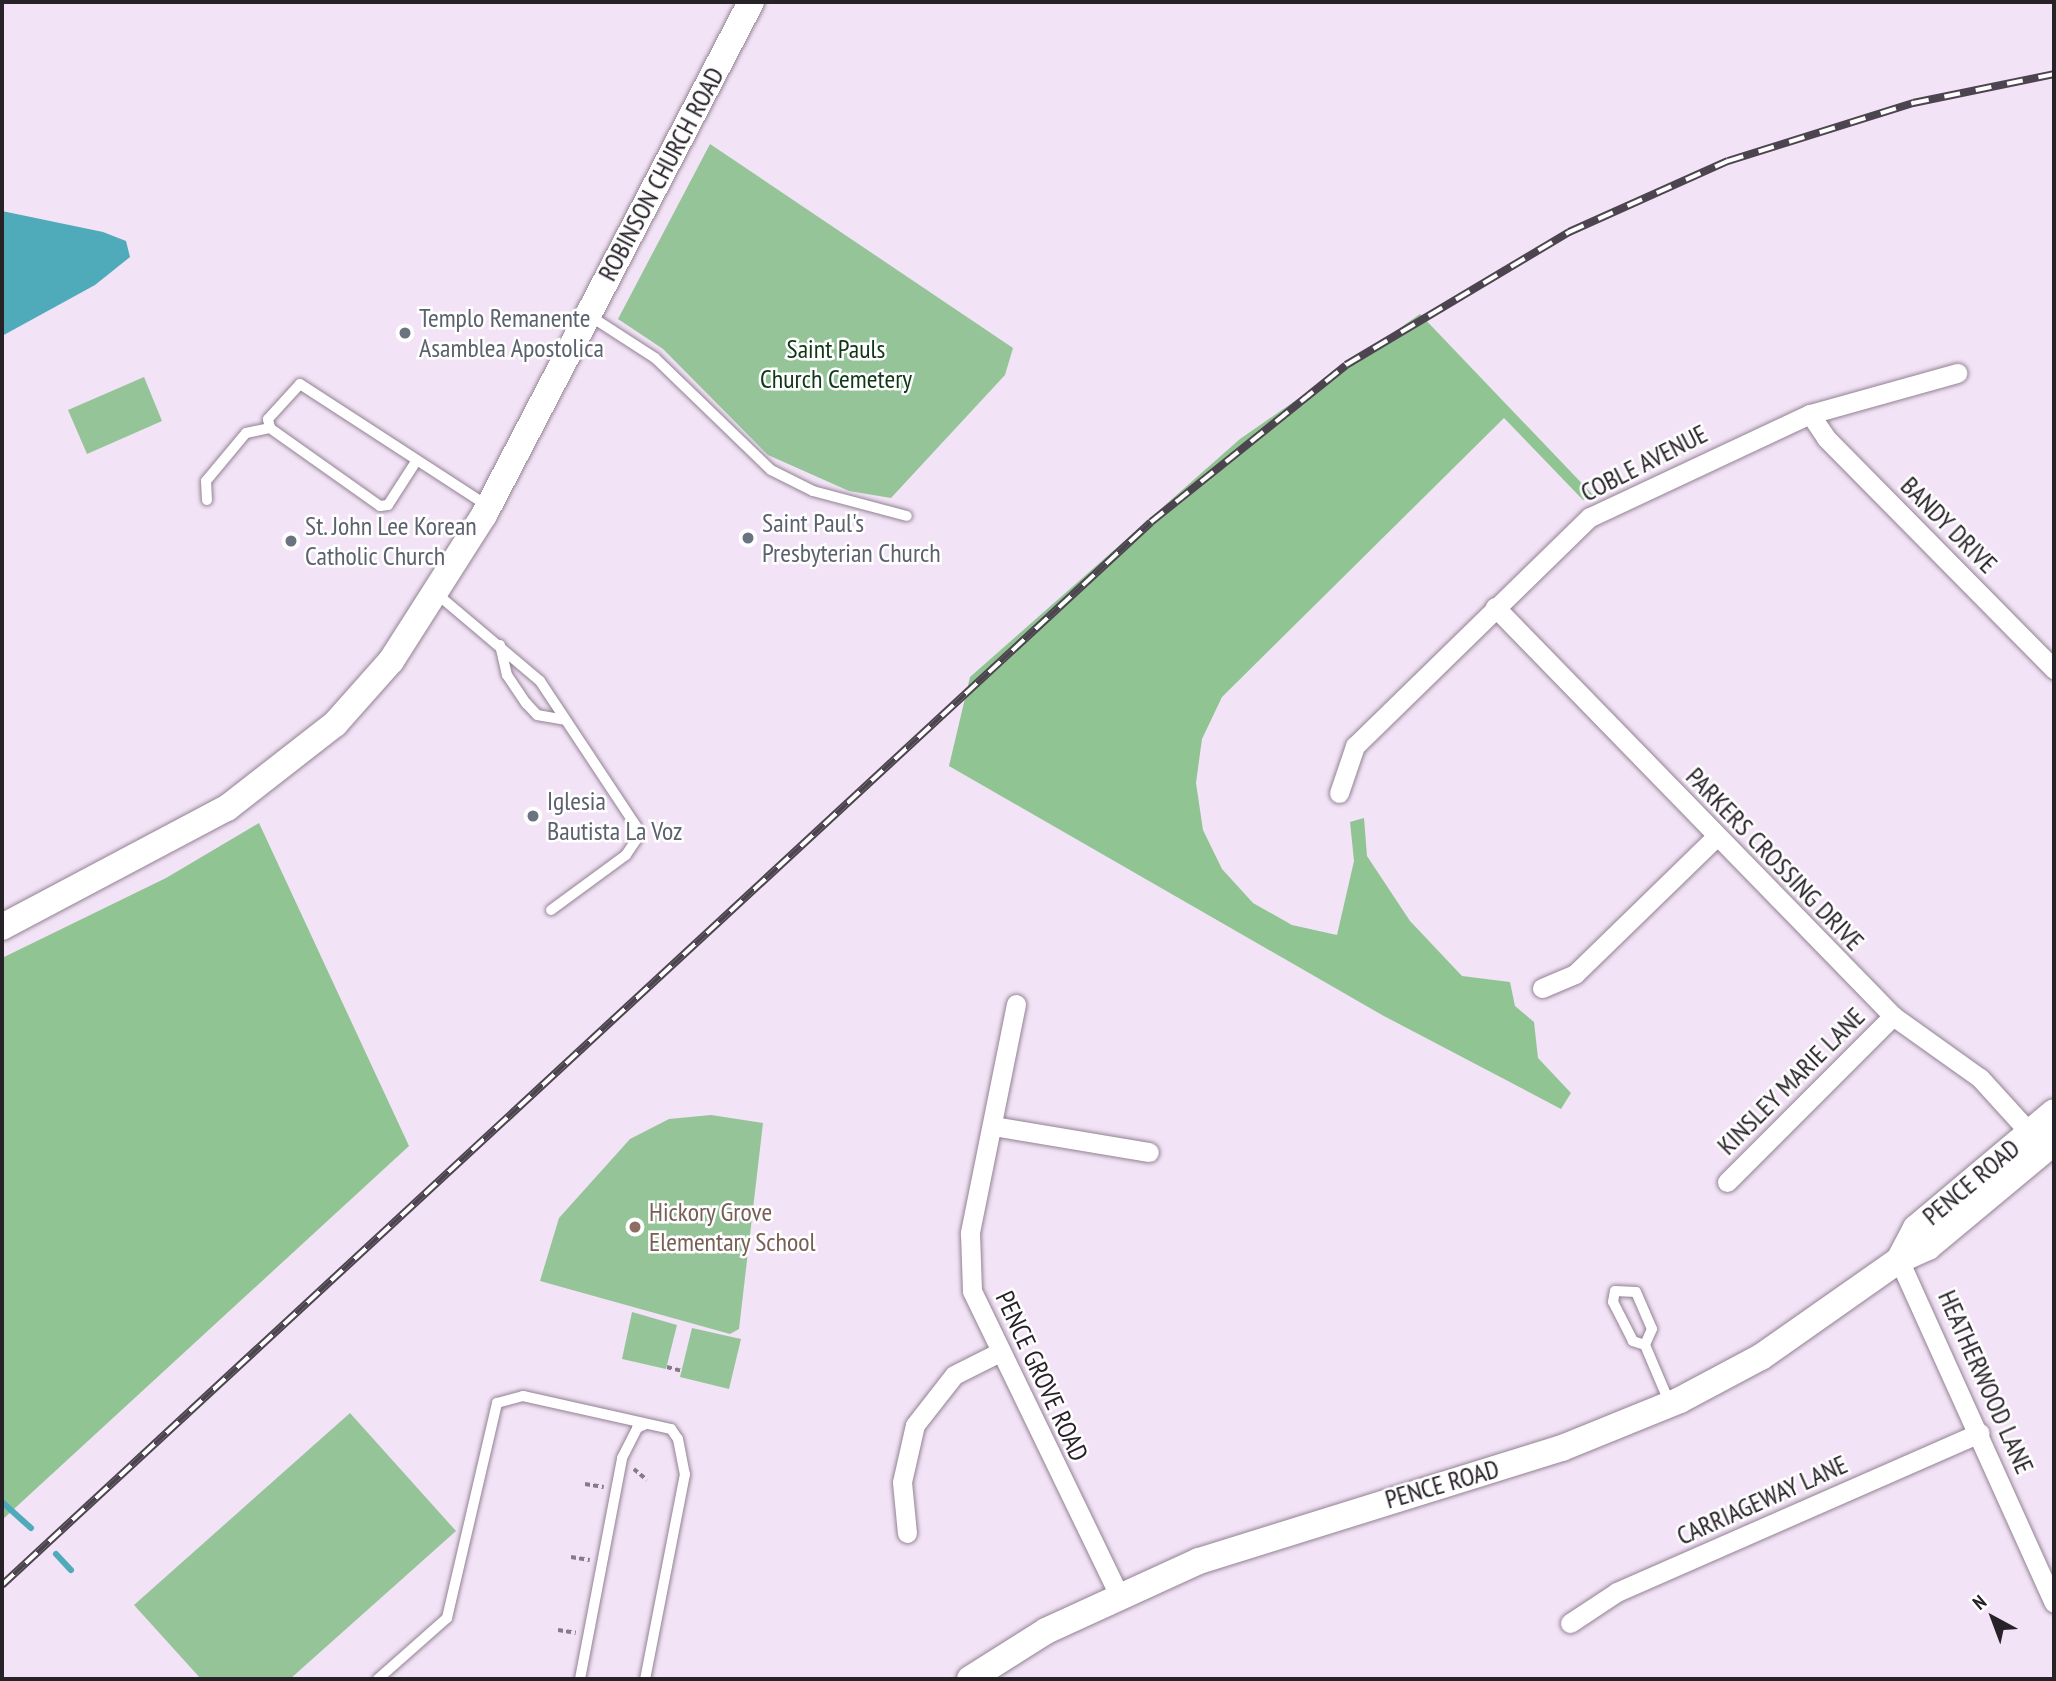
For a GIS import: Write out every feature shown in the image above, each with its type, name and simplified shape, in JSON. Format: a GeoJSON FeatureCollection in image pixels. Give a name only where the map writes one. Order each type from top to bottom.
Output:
{"type":"FeatureCollection","features":[{"type":"Feature","properties":{"kind":"street","name":"ROBINSON CHURCH ROAD"},"geometry":{"type":"LineString","coordinates":[[2,927],[152,853],[259,785],[360,698],[437,594],[488,506],[751,2]]}},
{"type":"Feature","properties":{"kind":"street","name":"COBLE AVENUE"},"geometry":{"type":"LineString","coordinates":[[1339,793],[1355,746],[1590,517],[1810,414],[1957,373]]}},
{"type":"Feature","properties":{"kind":"street","name":"BANDY DRIVE"},"geometry":{"type":"LineString","coordinates":[[1810,414],[1826,438],[2054,669]]}},
{"type":"Feature","properties":{"kind":"street","name":"PARKERS CROSSING DRIVE"},"geometry":{"type":"LineString","coordinates":[[1496,607],[1716,837],[1893,1016],[1980,1078],[2042,1137]]}},
{"type":"Feature","properties":{"kind":"street"},"geometry":{"type":"LineString","coordinates":[[1542,988],[1574,974],[1716,837]]}},
{"type":"Feature","properties":{"kind":"street","name":"PENCE GROVE ROAD"},"geometry":{"type":"LineString","coordinates":[[1016,1004],[968,1263],[972,1291],[998,1353],[1119,1595]]}},
{"type":"Feature","properties":{"kind":"street","name":"KINSLEY MARIE LANE"},"geometry":{"type":"LineString","coordinates":[[1727,1182],[1893,1016]]}},
{"type":"Feature","properties":{"kind":"street","name":"PENCE ROAD"},"geometry":{"type":"LineString","coordinates":[[970,1679],[1119,1595],[1359,1507],[1562,1448],[1671,1404],[1761,1357],[1899,1260],[1916,1228],[2042,1137],[2054,1112]]}},
{"type":"Feature","properties":{"kind":"street"},"geometry":{"type":"LineString","coordinates":[[993,1126],[1149,1152]]}},
{"type":"Feature","properties":{"kind":"street","name":"HEATHERWOOD LANE"},"geometry":{"type":"LineString","coordinates":[[1899,1260],[1980,1433],[2054,1603]]}},
{"type":"Feature","properties":{"kind":"street"},"geometry":{"type":"LineString","coordinates":[[907,1533],[902,1482],[915,1425],[954,1375],[998,1353]]}},
{"type":"Feature","properties":{"kind":"street","name":"CARRIAGEWAY LANE"},"geometry":{"type":"LineString","coordinates":[[1570,1623],[1617,1592],[1980,1433]]}},
{"type":"Feature","properties":{"kind":"lane"},"geometry":{"type":"LineString","coordinates":[[587,314],[655,358],[771,470],[813,491],[907,516]]}},
{"type":"Feature","properties":{"kind":"lane"},"geometry":{"type":"LineString","coordinates":[[415,463],[388,505],[380,506],[270,428],[268,419],[300,384],[415,463],[488,506]]}},
{"type":"Feature","properties":{"kind":"lane"},"geometry":{"type":"LineString","coordinates":[[207,500],[206,481],[247,433],[270,428]]}},
{"type":"Feature","properties":{"kind":"lane"},"geometry":{"type":"LineString","coordinates":[[437,594],[540,681],[636,826],[636,840],[551,910]]}},
{"type":"Feature","properties":{"kind":"lane"},"geometry":{"type":"LineString","coordinates":[[500,645],[507,676],[526,703],[537,715],[564,720]]}},
{"type":"Feature","properties":{"kind":"lane"},"geometry":{"type":"LineString","coordinates":[[1645,1345],[1633,1341],[1613,1302],[1615,1292],[1636,1292],[1652,1329],[1645,1345],[1671,1404]]}},
{"type":"Feature","properties":{"kind":"lane"},"geometry":{"type":"LineString","coordinates":[[378,1679],[447,1618],[497,1403],[523,1396],[558,1400],[671,1429],[685,1474],[645,1679]]}},
{"type":"Feature","properties":{"kind":"lane"},"geometry":{"type":"LineString","coordinates":[[580,1679],[622,1458],[637,1428],[646,1424]]}},
{"type":"Feature","properties":{"kind":"path"},"geometry":{"type":"LineString","coordinates":[[667,1367],[682,1371]]}},
{"type":"Feature","properties":{"kind":"path"},"geometry":{"type":"LineString","coordinates":[[585,1484],[609,1488]]}},
{"type":"Feature","properties":{"kind":"path"},"geometry":{"type":"LineString","coordinates":[[571,1557],[595,1561]]}},
{"type":"Feature","properties":{"kind":"path"},"geometry":{"type":"LineString","coordinates":[[558,1630],[581,1634]]}},
{"type":"Feature","properties":{"kind":"green space","name":"Saint Pauls Church Cemetery"},"geometry":{"type":"Polygon","coordinates":[[[710,144],[1013,348],[1005,375],[891,498],[849,491],[768,455],[663,349],[618,319],[710,144]]]}},
{"type":"Feature","properties":{"kind":"green space"},"geometry":{"type":"Polygon","coordinates":[[[1420,314],[1593,495],[1583,500],[1504,418],[1222,697],[1202,739],[1196,783],[1203,830],[1222,869],[1253,903],[1292,925],[1337,935],[1354,861],[1350,822],[1364,818],[1367,856],[1410,921],[1462,976],[1510,982],[1515,1006],[1534,1022],[1538,1058],[1571,1093],[1561,1109],[1382,1015],[949,766],[970,677],[1240,439],[1420,314]]]}},
{"type":"Feature","properties":{"kind":"green space"},"geometry":{"type":"Polygon","coordinates":[[[144,377],[162,421],[87,454],[68,410],[144,377]]]}},
{"type":"Feature","properties":{"kind":"green space"},"geometry":{"type":"Polygon","coordinates":[[[259,823],[409,1146],[2,1520],[2,958],[166,878],[259,823]]]}},
{"type":"Feature","properties":{"kind":"green space"},"geometry":{"type":"Polygon","coordinates":[[[711,1115],[763,1123],[739,1329],[730,1334],[540,1281],[559,1218],[630,1139],[669,1119],[711,1115]]]}},
{"type":"Feature","properties":{"kind":"green space"},"geometry":{"type":"Polygon","coordinates":[[[632,1312],[677,1325],[666,1369],[622,1359],[632,1312]]]}},
{"type":"Feature","properties":{"kind":"green space"},"geometry":{"type":"Polygon","coordinates":[[[692,1328],[741,1339],[729,1389],[680,1377],[692,1328]]]}},
{"type":"Feature","properties":{"kind":"green space"},"geometry":{"type":"Polygon","coordinates":[[[350,1413],[456,1531],[290,1679],[201,1679],[134,1605],[350,1413]]]}},
{"type":"Feature","properties":{"kind":"water"},"geometry":{"type":"Polygon","coordinates":[[[2,211],[103,232],[126,241],[130,257],[95,285],[2,336],[2,211]]]}},
{"type":"Feature","properties":{"kind":"waterway"},"geometry":{"type":"LineString","coordinates":[[2,1502],[31,1528]]}},
{"type":"Feature","properties":{"kind":"waterway"},"geometry":{"type":"LineString","coordinates":[[56,1554],[71,1570]]}},
{"type":"Feature","properties":{"kind":"railway"},"geometry":{"type":"LineString","coordinates":[[2,1585],[1151,522],[1346,365],[1569,232],[1728,161],[1913,103],[2054,74]]}},
{"type":"Feature","properties":{"kind":"place","name":"Templo Remanente Asamblea Apostolica"},"geometry":{"type":"Point","coordinates":[405,333]}},
{"type":"Feature","properties":{"kind":"place","name":"Saint Paul's Presbyterian Church"},"geometry":{"type":"Point","coordinates":[748,538]}},
{"type":"Feature","properties":{"kind":"place","name":"St. John Lee Korean Catholic Church"},"geometry":{"type":"Point","coordinates":[291,541]}},
{"type":"Feature","properties":{"kind":"place","name":"Iglesia Bautista La Voz"},"geometry":{"type":"Point","coordinates":[533,816]}},
{"type":"Feature","properties":{"kind":"place","name":"Hickory Grove Elementary School"},"geometry":{"type":"Point","coordinates":[635,1227]}}]}
